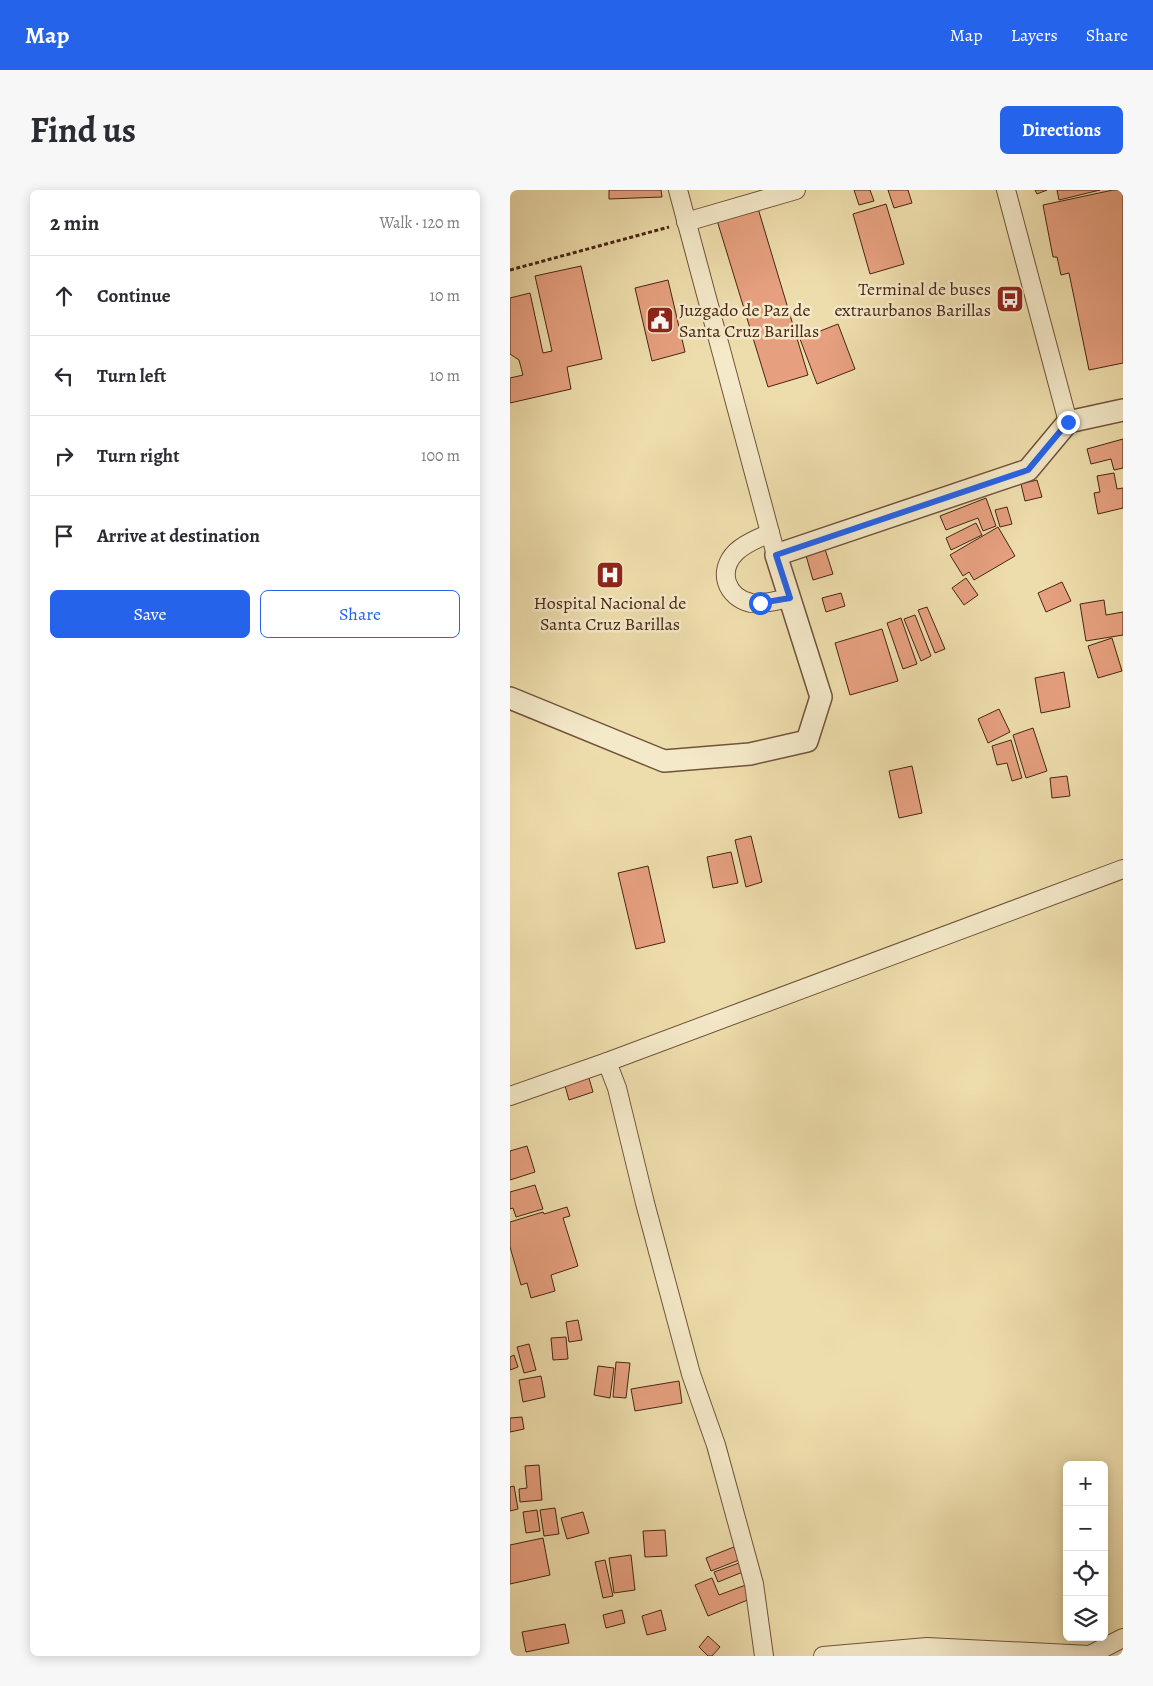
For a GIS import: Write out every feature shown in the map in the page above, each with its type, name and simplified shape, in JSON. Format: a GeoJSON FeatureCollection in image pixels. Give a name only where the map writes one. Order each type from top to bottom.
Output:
{"type":"FeatureCollection","features":[{"type":"Feature","properties":{"kind":"street"},"geometry":{"type":"LineString","coordinates":[[510,698],[664,760],[750,754],[807,741],[821,697],[776,555],[678,190]]}},
{"type":"Feature","properties":{"kind":"street"},"geometry":{"type":"LineString","coordinates":[[686,222],[796,190]]}},
{"type":"Feature","properties":{"kind":"street"},"geometry":{"type":"LineString","coordinates":[[1006,190],[1068,422]]}},
{"type":"Feature","properties":{"kind":"street"},"geometry":{"type":"LineString","coordinates":[[776,555],[1028,470],[1068,422],[1123,410]]}},
{"type":"Feature","properties":{"kind":"street"},"geometry":{"type":"LineString","coordinates":[[770,533],[736,552],[726,572],[727,584],[733,593],[752,603],[790,598]]}},
{"type":"Feature","properties":{"kind":"street"},"geometry":{"type":"LineString","coordinates":[[510,1096],[607,1062],[1123,870]]}},
{"type":"Feature","properties":{"kind":"street"},"geometry":{"type":"LineString","coordinates":[[607,1062],[617,1088],[645,1203],[691,1374],[716,1445],[754,1584],[764,1656]]}},
{"type":"Feature","properties":{"kind":"street"},"geometry":{"type":"LineString","coordinates":[[823,1656],[927,1647],[1090,1655],[1123,1638]]}},
{"type":"Feature","properties":{"kind":"path"},"geometry":{"type":"LineString","coordinates":[[510,270],[686,222]]}},
{"type":"Feature","properties":{"kind":"building"},"geometry":{"type":"Polygon","coordinates":[[[609,190],[661,190],[662,197],[609,199],[609,190]]]}},
{"type":"Feature","properties":{"kind":"building"},"geometry":{"type":"Polygon","coordinates":[[[854,190],[870,190],[874,201],[859,205],[854,190]]]}},
{"type":"Feature","properties":{"kind":"building"},"geometry":{"type":"Polygon","coordinates":[[[888,190],[908,190],[912,203],[894,208],[888,190]]]}},
{"type":"Feature","properties":{"kind":"building"},"geometry":{"type":"Polygon","coordinates":[[[1035,190],[1047,190],[1037,194],[1035,190]]]}},
{"type":"Feature","properties":{"kind":"building"},"geometry":{"type":"Polygon","coordinates":[[[1057,190],[1100,190],[1059,200],[1057,190]]]}},
{"type":"Feature","properties":{"kind":"building"},"geometry":{"type":"Polygon","coordinates":[[[1113,190],[1123,190],[1123,363],[1089,370],[1069,273],[1061,275],[1057,257],[1053,257],[1043,205],[1113,190]]]}},
{"type":"Feature","properties":{"kind":"building"},"geometry":{"type":"Polygon","coordinates":[[[886,204],[904,264],[870,274],[853,214],[886,204]]]}},
{"type":"Feature","properties":{"kind":"building"},"geometry":{"type":"Polygon","coordinates":[[[757,205],[808,375],[768,387],[716,217],[757,205]]]}},
{"type":"Feature","properties":{"kind":"building"},"geometry":{"type":"Polygon","coordinates":[[[581,266],[602,359],[567,367],[571,389],[510,403],[510,378],[523,375],[519,360],[510,354],[510,298],[530,293],[543,353],[552,351],[535,276],[581,266]]]}},
{"type":"Feature","properties":{"kind":"building","name":"Juzgado de Paz de Santa Cruz Barillas"},"geometry":{"type":"Polygon","coordinates":[[[668,280],[685,352],[652,361],[635,288],[668,280]]]}},
{"type":"Feature","properties":{"kind":"building"},"geometry":{"type":"Polygon","coordinates":[[[838,324],[855,369],[817,384],[800,339],[838,324]]]}},
{"type":"Feature","properties":{"kind":"building"},"geometry":{"type":"Polygon","coordinates":[[[1123,439],[1123,468],[1114,470],[1111,459],[1091,464],[1087,449],[1123,439]]]}},
{"type":"Feature","properties":{"kind":"building"},"geometry":{"type":"Polygon","coordinates":[[[1114,473],[1117,489],[1123,488],[1123,508],[1098,514],[1094,493],[1100,492],[1097,476],[1114,473]]]}},
{"type":"Feature","properties":{"kind":"building"},"geometry":{"type":"Polygon","coordinates":[[[1037,480],[1042,497],[1025,501],[1021,484],[1037,480]]]}},
{"type":"Feature","properties":{"kind":"building"},"geometry":{"type":"Polygon","coordinates":[[[986,498],[996,526],[983,531],[978,518],[946,530],[940,516],[986,498]]]}},
{"type":"Feature","properties":{"kind":"building"},"geometry":{"type":"Polygon","coordinates":[[[1007,507],[1012,524],[1000,527],[995,510],[1007,507]]]}},
{"type":"Feature","properties":{"kind":"building"},"geometry":{"type":"Polygon","coordinates":[[[976,523],[982,535],[951,550],[946,538],[976,523]]]}},
{"type":"Feature","properties":{"kind":"building"},"geometry":{"type":"Polygon","coordinates":[[[998,527],[1015,556],[974,580],[969,572],[963,576],[950,555],[998,527]]]}},
{"type":"Feature","properties":{"kind":"building"},"geometry":{"type":"Polygon","coordinates":[[[824,546],[833,574],[813,580],[805,552],[824,546]]]}},
{"type":"Feature","properties":{"kind":"building"},"geometry":{"type":"Polygon","coordinates":[[[966,578],[978,595],[964,605],[952,588],[966,578]]]}},
{"type":"Feature","properties":{"kind":"building"},"geometry":{"type":"Polygon","coordinates":[[[1062,582],[1071,601],[1046,612],[1038,593],[1062,582]]]}},
{"type":"Feature","properties":{"kind":"building"},"geometry":{"type":"Polygon","coordinates":[[[841,593],[845,606],[826,612],[822,598],[841,593]]]}},
{"type":"Feature","properties":{"kind":"building"},"geometry":{"type":"Polygon","coordinates":[[[1104,600],[1106,615],[1123,612],[1123,635],[1086,641],[1080,604],[1104,600]]]}},
{"type":"Feature","properties":{"kind":"building"},"geometry":{"type":"Polygon","coordinates":[[[927,607],[945,649],[935,653],[918,610],[927,607]]]}},
{"type":"Feature","properties":{"kind":"building"},"geometry":{"type":"Polygon","coordinates":[[[915,615],[931,656],[921,661],[904,619],[915,615]]]}},
{"type":"Feature","properties":{"kind":"building"},"geometry":{"type":"Polygon","coordinates":[[[901,618],[917,664],[903,669],[887,623],[901,618]]]}},
{"type":"Feature","properties":{"kind":"building"},"geometry":{"type":"Polygon","coordinates":[[[882,629],[898,681],[850,695],[835,643],[882,629]]]}},
{"type":"Feature","properties":{"kind":"building"},"geometry":{"type":"Polygon","coordinates":[[[1112,638],[1122,671],[1098,678],[1088,646],[1112,638]]]}},
{"type":"Feature","properties":{"kind":"building"},"geometry":{"type":"Polygon","coordinates":[[[1064,672],[1070,707],[1041,713],[1035,678],[1064,672]]]}},
{"type":"Feature","properties":{"kind":"building"},"geometry":{"type":"Polygon","coordinates":[[[999,709],[1010,732],[988,743],[978,719],[999,709]]]}},
{"type":"Feature","properties":{"kind":"building"},"geometry":{"type":"Polygon","coordinates":[[[1033,728],[1047,771],[1026,778],[1013,735],[1033,728]]]}},
{"type":"Feature","properties":{"kind":"building"},"geometry":{"type":"Polygon","coordinates":[[[1011,740],[1022,778],[1012,781],[1007,763],[997,765],[992,746],[1011,740]]]}},
{"type":"Feature","properties":{"kind":"building"},"geometry":{"type":"Polygon","coordinates":[[[912,766],[922,813],[899,818],[889,771],[912,766]]]}},
{"type":"Feature","properties":{"kind":"building"},"geometry":{"type":"Polygon","coordinates":[[[1067,776],[1070,796],[1052,798],[1050,778],[1067,776]]]}},
{"type":"Feature","properties":{"kind":"building"},"geometry":{"type":"Polygon","coordinates":[[[751,836],[762,882],[746,887],[735,840],[751,836]]]}},
{"type":"Feature","properties":{"kind":"building"},"geometry":{"type":"Polygon","coordinates":[[[731,852],[738,883],[713,888],[707,857],[731,852]]]}},
{"type":"Feature","properties":{"kind":"building"},"geometry":{"type":"Polygon","coordinates":[[[648,866],[665,942],[636,949],[618,873],[648,866]]]}},
{"type":"Feature","properties":{"kind":"building"},"geometry":{"type":"Polygon","coordinates":[[[588,1075],[593,1092],[569,1100],[564,1082],[588,1075]]]}},
{"type":"Feature","properties":{"kind":"building"},"geometry":{"type":"Polygon","coordinates":[[[527,1146],[535,1172],[510,1180],[510,1151],[527,1146]]]}},
{"type":"Feature","properties":{"kind":"building"},"geometry":{"type":"Polygon","coordinates":[[[535,1185],[543,1209],[516,1217],[513,1208],[510,1209],[510,1192],[535,1185]]]}},
{"type":"Feature","properties":{"kind":"building"},"geometry":{"type":"Polygon","coordinates":[[[567,1207],[570,1216],[563,1218],[578,1266],[551,1275],[555,1291],[531,1298],[527,1283],[521,1285],[510,1247],[510,1222],[567,1207]]]}},
{"type":"Feature","properties":{"kind":"building"},"geometry":{"type":"Polygon","coordinates":[[[578,1320],[582,1340],[569,1342],[566,1322],[578,1320]]]}},
{"type":"Feature","properties":{"kind":"building"},"geometry":{"type":"Polygon","coordinates":[[[566,1337],[568,1359],[553,1360],[551,1338],[566,1337]]]}},
{"type":"Feature","properties":{"kind":"building"},"geometry":{"type":"Polygon","coordinates":[[[529,1344],[536,1370],[524,1373],[517,1347],[529,1344]]]}},
{"type":"Feature","properties":{"kind":"building"},"geometry":{"type":"Polygon","coordinates":[[[514,1355],[518,1367],[510,1370],[510,1357],[514,1355]]]}},
{"type":"Feature","properties":{"kind":"building"},"geometry":{"type":"Polygon","coordinates":[[[616,1362],[630,1363],[626,1398],[613,1397],[616,1362]]]}},
{"type":"Feature","properties":{"kind":"building"},"geometry":{"type":"Polygon","coordinates":[[[598,1366],[614,1368],[610,1398],[594,1395],[598,1366]]]}},
{"type":"Feature","properties":{"kind":"building"},"geometry":{"type":"Polygon","coordinates":[[[541,1376],[545,1397],[523,1402],[519,1380],[541,1376]]]}},
{"type":"Feature","properties":{"kind":"building"},"geometry":{"type":"Polygon","coordinates":[[[679,1381],[682,1403],[635,1411],[631,1389],[679,1381]]]}},
{"type":"Feature","properties":{"kind":"building"},"geometry":{"type":"Polygon","coordinates":[[[522,1417],[524,1429],[510,1432],[510,1418],[522,1417]]]}},
{"type":"Feature","properties":{"kind":"building"},"geometry":{"type":"Polygon","coordinates":[[[539,1465],[542,1500],[520,1502],[519,1489],[527,1488],[525,1466],[539,1465]]]}},
{"type":"Feature","properties":{"kind":"building"},"geometry":{"type":"Polygon","coordinates":[[[514,1486],[518,1509],[510,1511],[510,1487],[514,1486]]]}},
{"type":"Feature","properties":{"kind":"building"},"geometry":{"type":"Polygon","coordinates":[[[555,1508],[559,1534],[544,1536],[540,1510],[555,1508]]]}},
{"type":"Feature","properties":{"kind":"building"},"geometry":{"type":"Polygon","coordinates":[[[537,1510],[540,1531],[526,1533],[523,1512],[537,1510]]]}},
{"type":"Feature","properties":{"kind":"building"},"geometry":{"type":"Polygon","coordinates":[[[583,1512],[589,1533],[567,1539],[561,1518],[583,1512]]]}},
{"type":"Feature","properties":{"kind":"building"},"geometry":{"type":"Polygon","coordinates":[[[665,1530],[667,1556],[645,1557],[643,1531],[665,1530]]]}},
{"type":"Feature","properties":{"kind":"building"},"geometry":{"type":"Polygon","coordinates":[[[543,1538],[550,1575],[510,1584],[510,1545],[543,1538]]]}},
{"type":"Feature","properties":{"kind":"building"},"geometry":{"type":"Polygon","coordinates":[[[734,1547],[739,1560],[711,1571],[706,1558],[734,1547]]]}},
{"type":"Feature","properties":{"kind":"building"},"geometry":{"type":"Polygon","coordinates":[[[631,1555],[635,1590],[614,1593],[609,1558],[631,1555]]]}},
{"type":"Feature","properties":{"kind":"building"},"geometry":{"type":"Polygon","coordinates":[[[605,1560],[613,1596],[603,1598],[595,1562],[605,1560]]]}},
{"type":"Feature","properties":{"kind":"building"},"geometry":{"type":"Polygon","coordinates":[[[739,1563],[743,1572],[718,1582],[714,1572],[739,1563]]]}},
{"type":"Feature","properties":{"kind":"building"},"geometry":{"type":"Polygon","coordinates":[[[712,1578],[719,1595],[751,1583],[755,1597],[708,1616],[695,1585],[712,1578]]]}},
{"type":"Feature","properties":{"kind":"building"},"geometry":{"type":"Polygon","coordinates":[[[622,1610],[625,1623],[606,1628],[603,1615],[622,1610]]]}},
{"type":"Feature","properties":{"kind":"building"},"geometry":{"type":"Polygon","coordinates":[[[661,1610],[666,1630],[647,1635],[642,1616],[661,1610]]]}},
{"type":"Feature","properties":{"kind":"building"},"geometry":{"type":"Polygon","coordinates":[[[565,1624],[569,1643],[526,1652],[522,1632],[565,1624]]]}},
{"type":"Feature","properties":{"kind":"building"},"geometry":{"type":"Polygon","coordinates":[[[708,1636],[720,1647],[712,1656],[708,1656],[699,1647],[708,1636]]]}},
{"type":"Feature","properties":{"kind":"place","name":"Terminal de buses extraurbanos Barillas"},"geometry":{"type":"Point","coordinates":[1010,299]}},
{"type":"Feature","properties":{"kind":"place","name":"Juzgado de Paz de Santa Cruz Barillas"},"geometry":{"type":"Point","coordinates":[660,320]}},
{"type":"Feature","properties":{"kind":"place","name":"Hospital Nacional de Santa Cruz Barillas"},"geometry":{"type":"Point","coordinates":[610,575]}},
{"type":"Feature","properties":{"kind":"route"},"geometry":{"type":"LineString","coordinates":[[760,603],[790,598],[776,555],[1028,470],[1068,422]]}}]}
